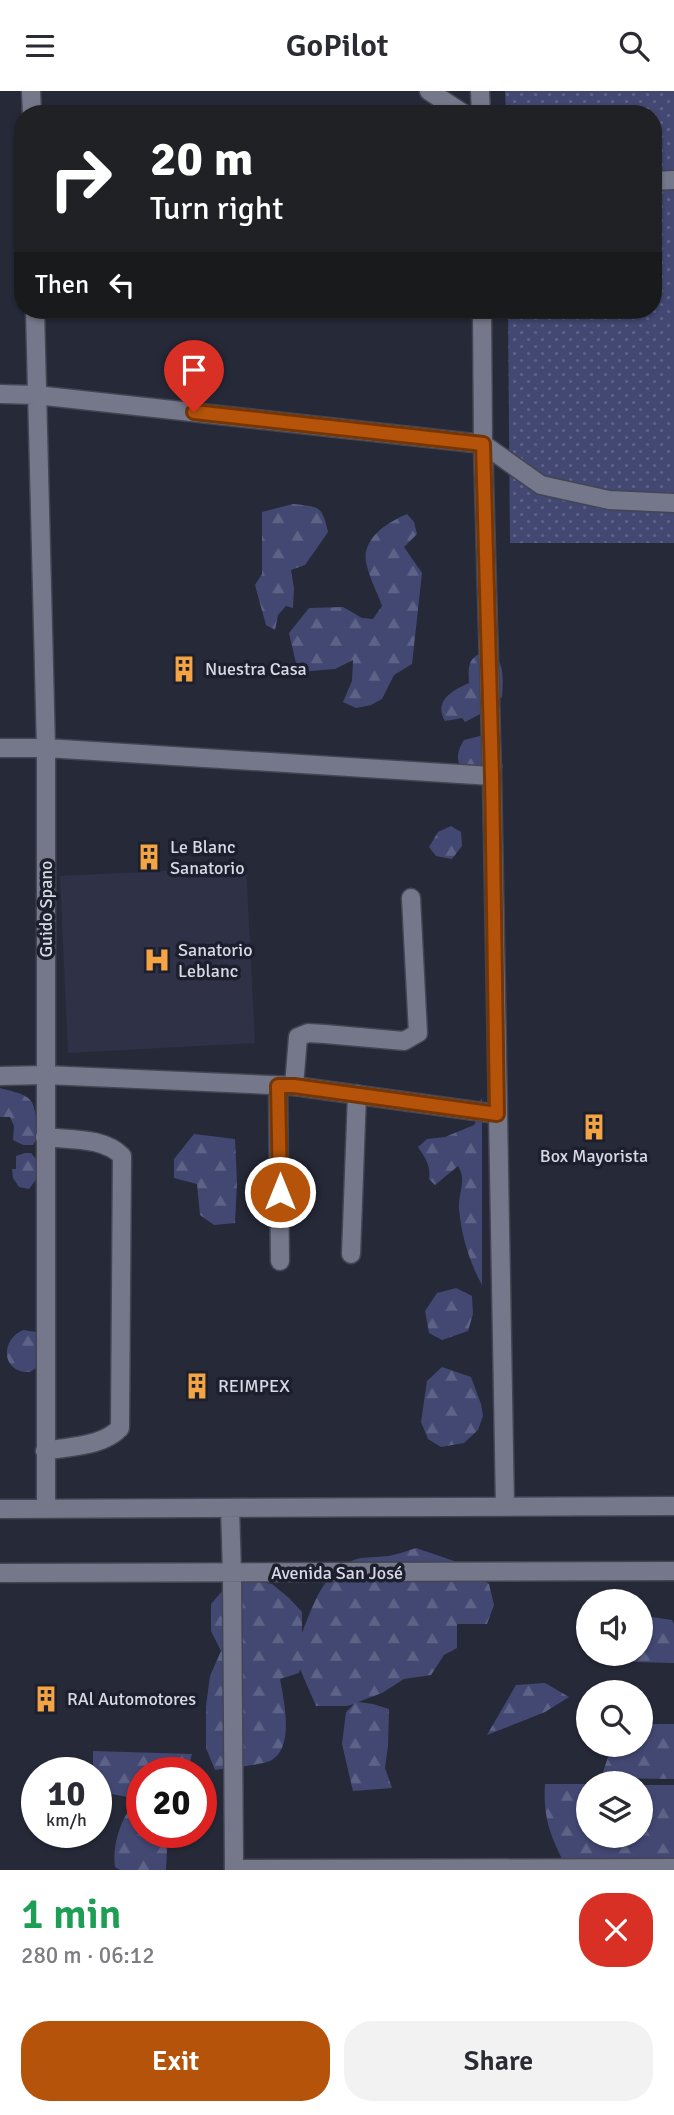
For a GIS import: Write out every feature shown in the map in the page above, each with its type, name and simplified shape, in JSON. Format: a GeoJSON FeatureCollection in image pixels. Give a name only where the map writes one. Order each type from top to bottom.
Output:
{"type":"FeatureCollection","features":[{"type":"Feature","properties":{"kind":"street"},"geometry":{"type":"LineString","coordinates":[[429,91],[450,105]]}},
{"type":"Feature","properties":{"kind":"street","name":"Guido Spano"},"geometry":{"type":"LineString","coordinates":[[35,319],[46,748],[46,1509]]}},
{"type":"Feature","properties":{"kind":"street"},"geometry":{"type":"LineString","coordinates":[[482,319],[505,1507]]}},
{"type":"Feature","properties":{"kind":"street"},"geometry":{"type":"LineString","coordinates":[[0,394],[36,395],[483,444],[541,485],[609,500],[674,503]]}},
{"type":"Feature","properties":{"kind":"street"},"geometry":{"type":"LineString","coordinates":[[0,748],[46,748],[492,776]]}},
{"type":"Feature","properties":{"kind":"street"},"geometry":{"type":"LineString","coordinates":[[280,1261],[286,1086],[298,1037],[308,1033],[404,1041],[418,1033],[411,898]]}},
{"type":"Feature","properties":{"kind":"street"},"geometry":{"type":"LineString","coordinates":[[0,1076],[46,1075],[286,1086],[497,1114]]}},
{"type":"Feature","properties":{"kind":"street"},"geometry":{"type":"LineString","coordinates":[[351,1254],[357,1094]]}},
{"type":"Feature","properties":{"kind":"street"},"geometry":{"type":"LineString","coordinates":[[46,1137],[101,1143],[114,1148],[122,1156],[120,1428],[102,1441],[46,1451]]}},
{"type":"Feature","properties":{"kind":"street"},"geometry":{"type":"LineString","coordinates":[[0,1509],[674,1506]]}},
{"type":"Feature","properties":{"kind":"street"},"geometry":{"type":"LineString","coordinates":[[230,1508],[234,1870],[674,1868]]}},
{"type":"Feature","properties":{"kind":"street","name":"Avenida San José"},"geometry":{"type":"LineString","coordinates":[[0,1573],[674,1571]]}},
{"type":"Feature","properties":{"kind":"shaded area","name":"Sanatorio Leblanc"},"geometry":{"type":"Polygon","coordinates":[[[246,867],[255,1043],[68,1053],[60,876],[246,867]]]}},
{"type":"Feature","properties":{"kind":"green space"},"geometry":{"type":"Polygon","coordinates":[[[505,91],[674,91],[674,543],[510,543],[508,319],[662,319],[662,105],[506,105],[505,91]]]}},
{"type":"Feature","properties":{"kind":"green space"},"geometry":{"type":"Polygon","coordinates":[[[293,504],[318,509],[324,517],[328,532],[305,565],[291,570],[293,608],[286,606],[278,615],[275,630],[266,625],[255,585],[262,574],[262,512],[293,504]]]}},
{"type":"Feature","properties":{"kind":"green space"},"geometry":{"type":"Polygon","coordinates":[[[407,514],[414,522],[417,534],[404,547],[422,573],[412,664],[394,675],[382,699],[356,708],[343,702],[352,681],[353,660],[335,669],[298,672],[289,633],[309,608],[343,607],[362,618],[373,619],[382,606],[366,562],[368,545],[385,526],[407,514]]]}},
{"type":"Feature","properties":{"kind":"green space"},"geometry":{"type":"Polygon","coordinates":[[[486,651],[500,664],[503,676],[502,697],[486,711],[465,722],[462,718],[445,721],[441,708],[443,702],[451,693],[469,683],[472,659],[486,651]]]}},
{"type":"Feature","properties":{"kind":"green space"},"geometry":{"type":"Polygon","coordinates":[[[480,736],[492,738],[499,750],[503,767],[495,781],[465,779],[460,768],[458,755],[464,740],[480,736]]]}},
{"type":"Feature","properties":{"kind":"green space"},"geometry":{"type":"Polygon","coordinates":[[[451,826],[461,832],[462,846],[452,859],[436,856],[429,847],[438,832],[451,826]]]}},
{"type":"Feature","properties":{"kind":"green space"},"geometry":{"type":"Polygon","coordinates":[[[0,1088],[27,1097],[34,1106],[40,1134],[33,1145],[23,1145],[13,1140],[14,1126],[10,1117],[0,1117],[0,1088]]]}},
{"type":"Feature","properties":{"kind":"green space"},"geometry":{"type":"Polygon","coordinates":[[[482,1098],[482,1285],[462,1230],[459,1210],[461,1171],[458,1166],[435,1185],[429,1179],[427,1163],[418,1147],[427,1139],[445,1137],[474,1125],[480,1115],[477,1106],[482,1098]]]}},
{"type":"Feature","properties":{"kind":"green space"},"geometry":{"type":"Polygon","coordinates":[[[194,1134],[235,1139],[235,1223],[214,1225],[200,1215],[197,1184],[174,1178],[174,1159],[194,1134]]]}},
{"type":"Feature","properties":{"kind":"green space"},"geometry":{"type":"Polygon","coordinates":[[[31,1153],[40,1167],[39,1175],[29,1189],[19,1187],[13,1178],[12,1169],[16,1169],[16,1156],[31,1153]]]}},
{"type":"Feature","properties":{"kind":"green space"},"geometry":{"type":"Polygon","coordinates":[[[456,1288],[472,1296],[473,1314],[468,1331],[442,1340],[429,1333],[425,1311],[437,1293],[456,1288]]]}},
{"type":"Feature","properties":{"kind":"green space"},"geometry":{"type":"Polygon","coordinates":[[[23,1330],[36,1332],[42,1337],[42,1364],[30,1372],[13,1367],[7,1355],[10,1341],[23,1330]]]}},
{"type":"Feature","properties":{"kind":"green space"},"geometry":{"type":"Polygon","coordinates":[[[442,1367],[471,1377],[483,1416],[478,1430],[464,1443],[441,1447],[428,1439],[421,1422],[427,1381],[442,1367]]]}},
{"type":"Feature","properties":{"kind":"green space"},"geometry":{"type":"Polygon","coordinates":[[[416,1548],[460,1563],[489,1584],[494,1605],[487,1624],[457,1624],[457,1648],[444,1655],[431,1675],[404,1679],[382,1693],[358,1702],[389,1709],[385,1768],[392,1788],[353,1791],[342,1744],[346,1712],[354,1704],[316,1706],[300,1669],[299,1673],[280,1679],[286,1724],[283,1746],[278,1755],[266,1762],[217,1770],[217,1757],[210,1757],[206,1748],[206,1706],[210,1676],[221,1651],[211,1631],[211,1604],[224,1589],[250,1580],[272,1584],[302,1612],[302,1633],[322,1587],[338,1569],[361,1558],[389,1556],[416,1548]]]}},
{"type":"Feature","properties":{"kind":"green space"},"geometry":{"type":"Polygon","coordinates":[[[653,1617],[672,1620],[674,1624],[674,1663],[653,1662],[653,1617]]]}},
{"type":"Feature","properties":{"kind":"green space"},"geometry":{"type":"Polygon","coordinates":[[[545,1683],[569,1697],[545,1712],[487,1735],[516,1685],[545,1683]]]}},
{"type":"Feature","properties":{"kind":"green space"},"geometry":{"type":"Polygon","coordinates":[[[653,1724],[674,1724],[674,1779],[653,1779],[653,1771],[603,1771],[608,1757],[653,1757],[653,1724]]]}},
{"type":"Feature","properties":{"kind":"green space"},"geometry":{"type":"Polygon","coordinates":[[[93,1751],[192,1754],[191,1757],[126,1757],[126,1797],[112,1794],[112,1757],[93,1757],[93,1751]]]}},
{"type":"Feature","properties":{"kind":"green space"},"geometry":{"type":"Polygon","coordinates":[[[545,1784],[576,1784],[576,1848],[653,1848],[653,1785],[674,1785],[674,1859],[563,1861],[548,1824],[545,1784]]]}},
{"type":"Feature","properties":{"kind":"green space"},"geometry":{"type":"Polygon","coordinates":[[[126,1815],[126,1848],[167,1848],[166,1870],[120,1870],[115,1867],[118,1834],[126,1815]]]}},
{"type":"Feature","properties":{"kind":"place","name":"Nuestra Casa"},"geometry":{"type":"Point","coordinates":[184,669]}},
{"type":"Feature","properties":{"kind":"place","name":"Le Blanc Sanatorio"},"geometry":{"type":"Point","coordinates":[149,857]}},
{"type":"Feature","properties":{"kind":"place","name":"Sanatorio Leblanc"},"geometry":{"type":"Point","coordinates":[157,960]}},
{"type":"Feature","properties":{"kind":"place","name":"Box Mayorista"},"geometry":{"type":"Point","coordinates":[594,1127]}},
{"type":"Feature","properties":{"kind":"place","name":"REIMPEX"},"geometry":{"type":"Point","coordinates":[197,1386]}},
{"type":"Feature","properties":{"kind":"place","name":"RAl Automotores"},"geometry":{"type":"Point","coordinates":[46,1699]}},
{"type":"Feature","properties":{"kind":"route"},"geometry":{"type":"LineString","coordinates":[[194,412],[483,444],[497,1114],[278,1086],[280,1192]]}}]}
